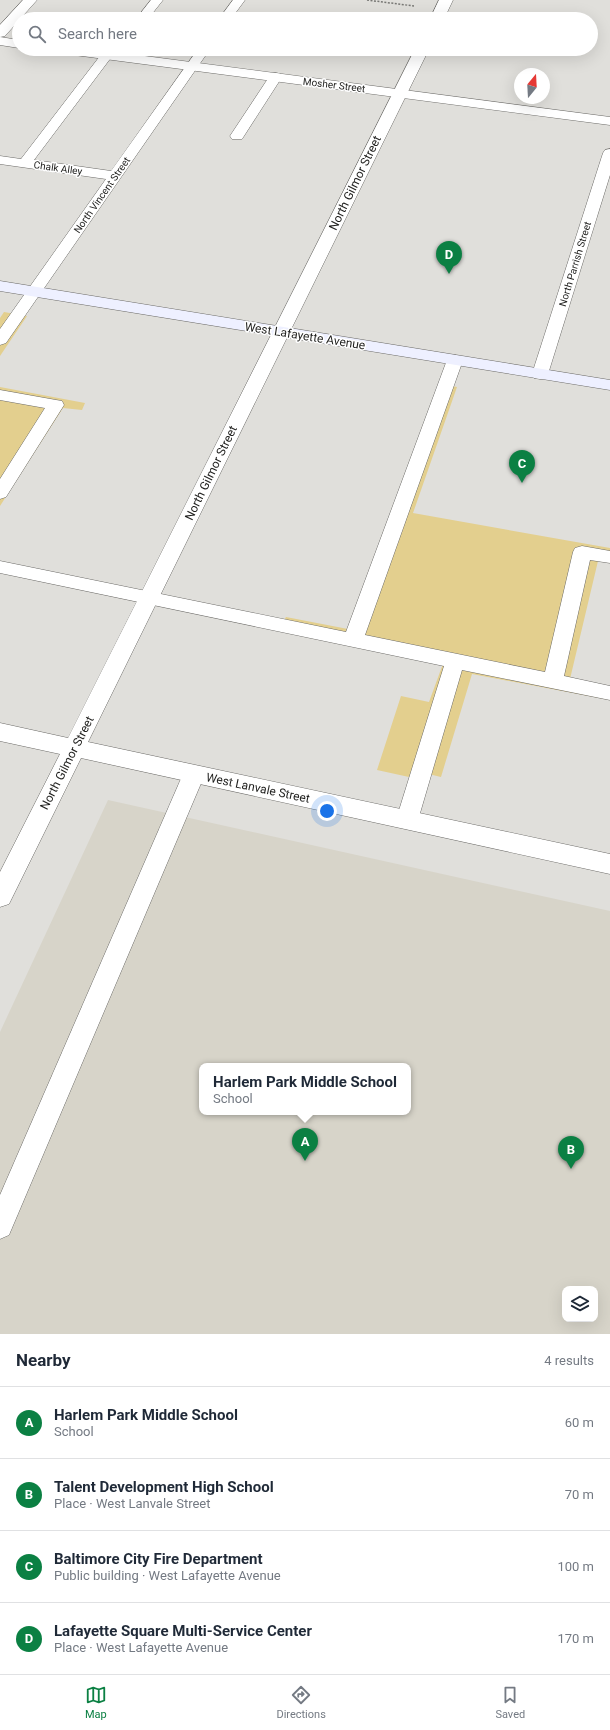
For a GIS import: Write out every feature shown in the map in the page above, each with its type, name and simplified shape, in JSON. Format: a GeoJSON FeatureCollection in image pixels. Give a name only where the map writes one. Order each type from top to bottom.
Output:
{"type":"FeatureCollection","features":[{"type":"Feature","properties":{"kind":"main road","name":"West Lafayette Avenue"},"geometry":{"type":"LineString","coordinates":[[0,286],[610,385]]}},
{"type":"Feature","properties":{"kind":"street"},"geometry":{"type":"LineString","coordinates":[[19,12],[30,0]]}},
{"type":"Feature","properties":{"kind":"street"},"geometry":{"type":"LineString","coordinates":[[440,12],[446,0]]}},
{"type":"Feature","properties":{"kind":"street"},"geometry":{"type":"LineString","coordinates":[[0,33],[12,20]]}},
{"type":"Feature","properties":{"kind":"street"},"geometry":{"type":"LineString","coordinates":[[0,41],[12,43]]}},
{"type":"Feature","properties":{"kind":"street","name":"Mosher Street"},"geometry":{"type":"LineString","coordinates":[[130,56],[192,66],[610,120]]}},
{"type":"Feature","properties":{"kind":"street","name":"North Gilmor Street"},"geometry":{"type":"LineString","coordinates":[[0,897],[418,56]]}},
{"type":"Feature","properties":{"kind":"street","name":"West Lanvale Street"},"geometry":{"type":"LineString","coordinates":[[0,732],[610,864]]}},
{"type":"Feature","properties":{"kind":"lane"},"geometry":{"type":"LineString","coordinates":[[148,12],[157,0]]}},
{"type":"Feature","properties":{"kind":"lane"},"geometry":{"type":"LineString","coordinates":[[230,12],[239,0]]}},
{"type":"Feature","properties":{"kind":"lane"},"geometry":{"type":"LineString","coordinates":[[25,163],[110,56]]}},
{"type":"Feature","properties":{"kind":"lane","name":"North Vincent Street"},"geometry":{"type":"LineString","coordinates":[[0,340],[199,56]]}},
{"type":"Feature","properties":{"kind":"lane"},"geometry":{"type":"LineString","coordinates":[[237,136],[276,77]]}},
{"type":"Feature","properties":{"kind":"lane","name":"North Parrish Street"},"geometry":{"type":"LineString","coordinates":[[540,374],[610,153]]}},
{"type":"Feature","properties":{"kind":"lane","name":"Chalk Alley"},"geometry":{"type":"LineString","coordinates":[[0,160],[116,176]]}},
{"type":"Feature","properties":{"kind":"lane"},"geometry":{"type":"LineString","coordinates":[[353,640],[455,360]]}},
{"type":"Feature","properties":{"kind":"lane"},"geometry":{"type":"LineString","coordinates":[[0,395],[56,405],[0,493]]}},
{"type":"Feature","properties":{"kind":"lane"},"geometry":{"type":"LineString","coordinates":[[553,681],[582,552],[610,558]]}},
{"type":"Feature","properties":{"kind":"lane"},"geometry":{"type":"LineString","coordinates":[[0,567],[610,693]]}},
{"type":"Feature","properties":{"kind":"lane"},"geometry":{"type":"LineString","coordinates":[[408,820],[455,661]]}},
{"type":"Feature","properties":{"kind":"lane"},"geometry":{"type":"LineString","coordinates":[[0,1226],[194,774]]}},
{"type":"Feature","properties":{"kind":"path"},"geometry":{"type":"LineString","coordinates":[[367,0],[417,6]]}},
{"type":"Feature","properties":{"kind":"shaded area"},"geometry":{"type":"Polygon","coordinates":[[[4,312],[27,316],[0,356],[0,318],[4,312]]]}},
{"type":"Feature","properties":{"kind":"shaded area"},"geometry":{"type":"Polygon","coordinates":[[[443,384],[457,387],[413,513],[610,548],[610,563],[598,561],[570,679],[610,687],[610,700],[472,674],[441,777],[412,770],[409,777],[377,770],[401,696],[429,702],[444,661],[284,620],[286,617],[353,630],[443,384]]]}},
{"type":"Feature","properties":{"kind":"shaded area"},"geometry":{"type":"Polygon","coordinates":[[[0,387],[85,403],[82,410],[63,408],[0,506],[0,387]]]}},
{"type":"Feature","properties":{"kind":"shaded area"},"geometry":{"type":"Polygon","coordinates":[[[108,800],[610,911],[610,1334],[0,1334],[0,1032],[108,800]]]}},
{"type":"Feature","properties":{"kind":"place","name":"Lafayette Square Multi-Service Center"},"geometry":{"type":"Point","coordinates":[449,274]}},
{"type":"Feature","properties":{"kind":"place","name":"Baltimore City Fire Department"},"geometry":{"type":"Point","coordinates":[522,483]}},
{"type":"Feature","properties":{"kind":"place","name":"Harlem Park Middle School"},"geometry":{"type":"Point","coordinates":[305,1161]}},
{"type":"Feature","properties":{"kind":"place","name":"Talent Development High School"},"geometry":{"type":"Point","coordinates":[571,1169]}}]}
